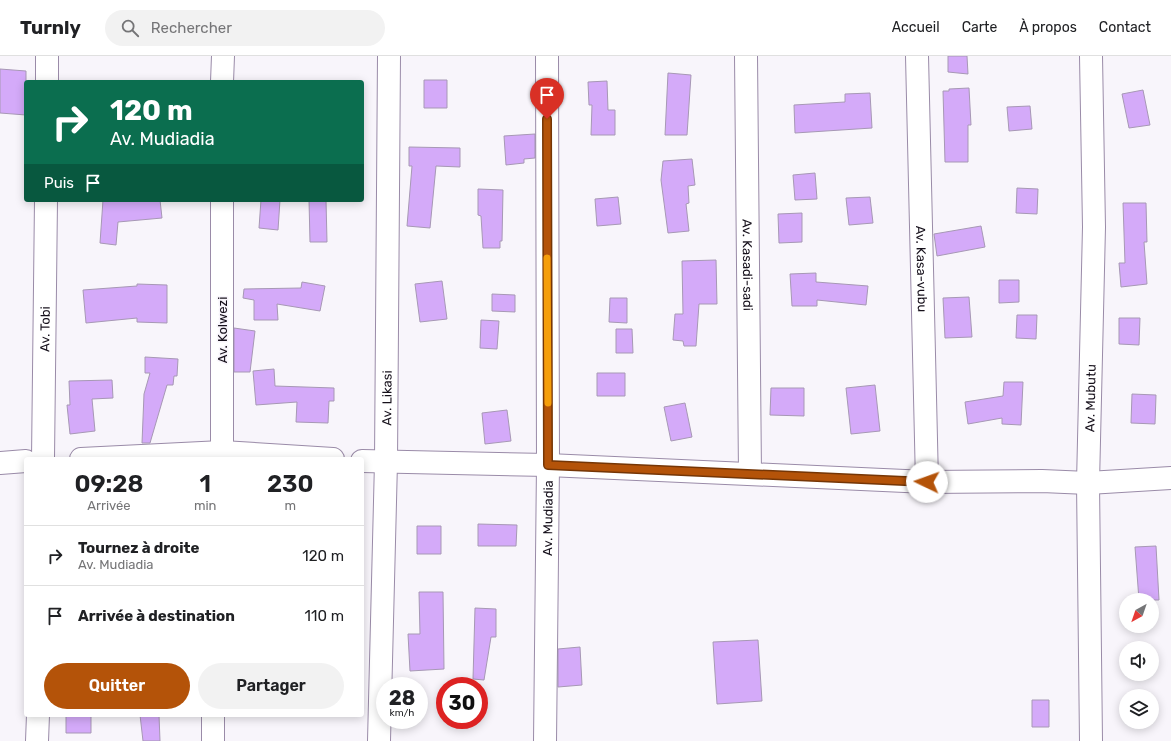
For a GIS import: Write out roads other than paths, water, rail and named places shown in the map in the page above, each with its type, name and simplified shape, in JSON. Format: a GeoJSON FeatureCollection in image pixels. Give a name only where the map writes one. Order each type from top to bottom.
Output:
{"type":"FeatureCollection","features":[{"type":"Feature","properties":{"kind":"street"},"geometry":{"type":"LineString","coordinates":[[47,56],[47,80]]}},
{"type":"Feature","properties":{"kind":"street"},"geometry":{"type":"LineString","coordinates":[[222,56],[222,80]]}},
{"type":"Feature","properties":{"kind":"street","name":"Av. Likasi"},"geometry":{"type":"LineString","coordinates":[[379,741],[386,462],[389,56]]}},
{"type":"Feature","properties":{"kind":"street","name":"Av. Mudiadia"},"geometry":{"type":"LineString","coordinates":[[545,741],[548,465],[547,56]]}},
{"type":"Feature","properties":{"kind":"street","name":"Av. Kasadi-sadi"},"geometry":{"type":"LineString","coordinates":[[746,56],[750,474]]}},
{"type":"Feature","properties":{"kind":"street","name":"Av. Kasa-vubu"},"geometry":{"type":"LineString","coordinates":[[917,56],[927,482]]}},
{"type":"Feature","properties":{"kind":"street","name":"Av. Mubutu"},"geometry":{"type":"LineString","coordinates":[[1091,56],[1094,227],[1088,483],[1091,741]]}},
{"type":"Feature","properties":{"kind":"street","name":"Av. Tobi"},"geometry":{"type":"LineString","coordinates":[[43,457],[46,202]]}},
{"type":"Feature","properties":{"kind":"street","name":"Av. Kolwezi"},"geometry":{"type":"LineString","coordinates":[[222,202],[222,456]]}},
{"type":"Feature","properties":{"kind":"street"},"geometry":{"type":"LineString","coordinates":[[175,457],[259,457]]}},
{"type":"Feature","properties":{"kind":"street"},"geometry":{"type":"LineString","coordinates":[[364,461],[548,465],[927,482],[1042,481],[1088,483],[1171,478]]}},
{"type":"Feature","properties":{"kind":"street"},"geometry":{"type":"LineString","coordinates":[[0,463],[24,462]]}},
{"type":"Feature","properties":{"kind":"street"},"geometry":{"type":"LineString","coordinates":[[37,741],[38,717]]}},
{"type":"Feature","properties":{"kind":"street"},"geometry":{"type":"LineString","coordinates":[[212,741],[213,717]]}}]}
